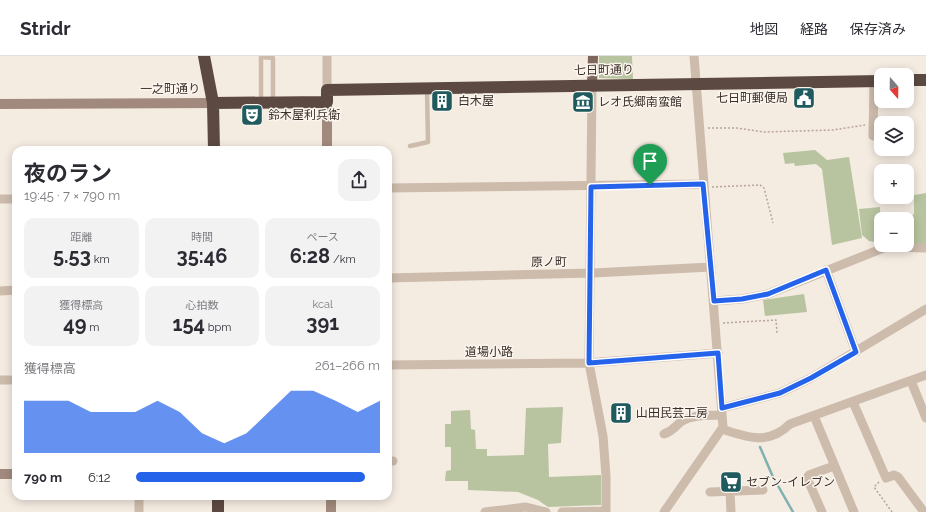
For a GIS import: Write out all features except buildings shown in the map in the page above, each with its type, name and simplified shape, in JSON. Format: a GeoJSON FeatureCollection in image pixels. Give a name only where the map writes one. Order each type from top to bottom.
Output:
{"type":"FeatureCollection","features":[{"type":"Feature","properties":{"kind":"highway"},"geometry":{"type":"LineString","coordinates":[[204,56],[213,103],[214,146]]}},
{"type":"Feature","properties":{"kind":"highway"},"geometry":{"type":"LineString","coordinates":[[914,80],[926,80]]}},
{"type":"Feature","properties":{"kind":"highway","name":"七日町通り"},"geometry":{"type":"LineString","coordinates":[[327,90],[874,81]]}},
{"type":"Feature","properties":{"kind":"highway"},"geometry":{"type":"LineString","coordinates":[[326,102],[327,90]]}},
{"type":"Feature","properties":{"kind":"highway","name":"一之町通り"},"geometry":{"type":"LineString","coordinates":[[213,103],[326,102]]}},
{"type":"Feature","properties":{"kind":"highway"},"geometry":{"type":"LineString","coordinates":[[218,500],[218,512]]}},
{"type":"Feature","properties":{"kind":"main road"},"geometry":{"type":"LineString","coordinates":[[592,85],[593,56]]}},
{"type":"Feature","properties":{"kind":"main road"},"geometry":{"type":"LineString","coordinates":[[326,102],[327,146]]}},
{"type":"Feature","properties":{"kind":"main road","name":"一之町通り"},"geometry":{"type":"LineString","coordinates":[[0,104],[213,103]]}},
{"type":"Feature","properties":{"kind":"main road"},"geometry":{"type":"LineString","coordinates":[[0,474],[12,474]]}},
{"type":"Feature","properties":{"kind":"main road"},"geometry":{"type":"LineString","coordinates":[[331,500],[332,512]]}},
{"type":"Feature","properties":{"kind":"street"},"geometry":{"type":"LineString","coordinates":[[327,56],[327,90]]}},
{"type":"Feature","properties":{"kind":"street"},"geometry":{"type":"LineString","coordinates":[[665,512],[722,430],[718,353],[694,56]]}},
{"type":"Feature","properties":{"kind":"street"},"geometry":{"type":"LineString","coordinates":[[562,512],[606,511],[606,476],[603,436],[589,363],[592,85]]}},
{"type":"Feature","properties":{"kind":"street"},"geometry":{"type":"LineString","coordinates":[[873,136],[874,108]]}},
{"type":"Feature","properties":{"kind":"street"},"geometry":{"type":"LineString","coordinates":[[392,188],[704,186]]}},
{"type":"Feature","properties":{"kind":"street"},"geometry":{"type":"LineString","coordinates":[[0,199],[12,199]]}},
{"type":"Feature","properties":{"kind":"street"},"geometry":{"type":"LineString","coordinates":[[714,301],[742,299],[768,294],[886,247],[926,248]]}},
{"type":"Feature","properties":{"kind":"street","name":"原ノ町"},"geometry":{"type":"LineString","coordinates":[[392,278],[589,273],[711,267]]}},
{"type":"Feature","properties":{"kind":"street"},"geometry":{"type":"LineString","coordinates":[[826,270],[856,352]]}},
{"type":"Feature","properties":{"kind":"street"},"geometry":{"type":"LineString","coordinates":[[0,290],[12,290]]}},
{"type":"Feature","properties":{"kind":"street"},"geometry":{"type":"LineString","coordinates":[[664,434],[675,430],[683,420],[722,412],[780,393],[811,378],[926,309]]}},
{"type":"Feature","properties":{"kind":"street","name":"道場小路"},"geometry":{"type":"LineString","coordinates":[[392,365],[589,363],[718,353]]}},
{"type":"Feature","properties":{"kind":"street"},"geometry":{"type":"LineString","coordinates":[[722,430],[746,437],[763,439],[784,430],[790,424],[926,375]]}},
{"type":"Feature","properties":{"kind":"street"},"geometry":{"type":"LineString","coordinates":[[0,380],[12,380]]}},
{"type":"Feature","properties":{"kind":"street"},"geometry":{"type":"LineString","coordinates":[[911,381],[926,418]]}},
{"type":"Feature","properties":{"kind":"street"},"geometry":{"type":"LineString","coordinates":[[853,402],[886,478],[894,475],[898,477],[924,512]]}},
{"type":"Feature","properties":{"kind":"street"},"geometry":{"type":"LineString","coordinates":[[814,416],[854,512]]}},
{"type":"Feature","properties":{"kind":"street"},"geometry":{"type":"LineString","coordinates":[[822,512],[807,478],[809,475],[834,466]]}},
{"type":"Feature","properties":{"kind":"street"},"geometry":{"type":"LineString","coordinates":[[710,492],[763,490]]}},
{"type":"Feature","properties":{"kind":"street"},"geometry":{"type":"LineString","coordinates":[[730,492],[731,512]]}},
{"type":"Feature","properties":{"kind":"street"},"geometry":{"type":"LineString","coordinates":[[139,500],[139,512]]}},
{"type":"Feature","properties":{"kind":"street"},"geometry":{"type":"LineString","coordinates":[[485,512],[526,507],[546,512]]}},
{"type":"Feature","properties":{"kind":"lane"},"geometry":{"type":"LineString","coordinates":[[261,56],[273,58],[267,103],[261,56]]}},
{"type":"Feature","properties":{"kind":"lane"},"geometry":{"type":"LineString","coordinates":[[410,146],[428,142],[426,88]]}},
{"type":"Feature","properties":{"kind":"path"},"geometry":{"type":"LineString","coordinates":[[700,128],[737,128],[764,132],[826,130],[873,123]]}},
{"type":"Feature","properties":{"kind":"path"},"geometry":{"type":"LineString","coordinates":[[704,186],[760,185],[764,188],[773,223]]}},
{"type":"Feature","properties":{"kind":"path"},"geometry":{"type":"LineString","coordinates":[[715,323],[776,320],[777,332]]}},
{"type":"Feature","properties":{"kind":"path"},"geometry":{"type":"LineString","coordinates":[[886,478],[874,487],[892,512]]}},
{"type":"Feature","properties":{"kind":"green space"},"geometry":{"type":"Polygon","coordinates":[[[599,56],[632,56],[633,79],[599,78],[599,56]]]}},
{"type":"Feature","properties":{"kind":"green space"},"geometry":{"type":"Polygon","coordinates":[[[815,150],[827,160],[849,157],[862,238],[832,245],[822,169],[816,164],[795,166],[794,163],[785,164],[783,153],[815,150]]]}},
{"type":"Feature","properties":{"kind":"green space"},"geometry":{"type":"Polygon","coordinates":[[[926,193],[926,245],[914,244],[914,195],[926,193]]]}},
{"type":"Feature","properties":{"kind":"green space"},"geometry":{"type":"Polygon","coordinates":[[[880,207],[880,212],[874,212],[874,242],[869,241],[862,235],[859,209],[880,207]]]}},
{"type":"Feature","properties":{"kind":"green space"},"geometry":{"type":"Polygon","coordinates":[[[804,294],[807,312],[765,316],[763,300],[804,294]]]}},
{"type":"Feature","properties":{"kind":"green space"},"geometry":{"type":"Polygon","coordinates":[[[563,407],[561,443],[548,444],[549,477],[601,475],[601,505],[548,507],[538,500],[518,492],[468,490],[468,481],[445,481],[446,471],[451,470],[451,447],[445,447],[445,424],[451,424],[451,411],[470,410],[471,429],[475,430],[476,449],[487,449],[487,456],[524,455],[526,408],[563,407]]]}},
{"type":"Feature","properties":{"kind":"waterway"},"geometry":{"type":"LineString","coordinates":[[760,447],[773,477],[793,512]]}},
{"type":"Feature","properties":{"kind":"place","name":"七日町郵便局"},"geometry":{"type":"Point","coordinates":[804,98]}},
{"type":"Feature","properties":{"kind":"place","name":"白木屋"},"geometry":{"type":"Point","coordinates":[442,101]}},
{"type":"Feature","properties":{"kind":"place","name":"レオ氏郷南蛮館"},"geometry":{"type":"Point","coordinates":[583,102]}},
{"type":"Feature","properties":{"kind":"place","name":"鈴木屋利兵衛"},"geometry":{"type":"Point","coordinates":[252,115]}},
{"type":"Feature","properties":{"kind":"place","name":"山田民芸工房"},"geometry":{"type":"Point","coordinates":[621,413]}},
{"type":"Feature","properties":{"kind":"place","name":"セブン-イレブン"},"geometry":{"type":"Point","coordinates":[731,482]}},
{"type":"Feature","properties":{"kind":"route"},"geometry":{"type":"LineString","coordinates":[[703,184],[714,301],[742,299],[768,294],[826,270],[856,352],[811,378],[780,393],[722,408],[718,353],[589,363],[591,187],[650,185],[703,184]]}}]}
